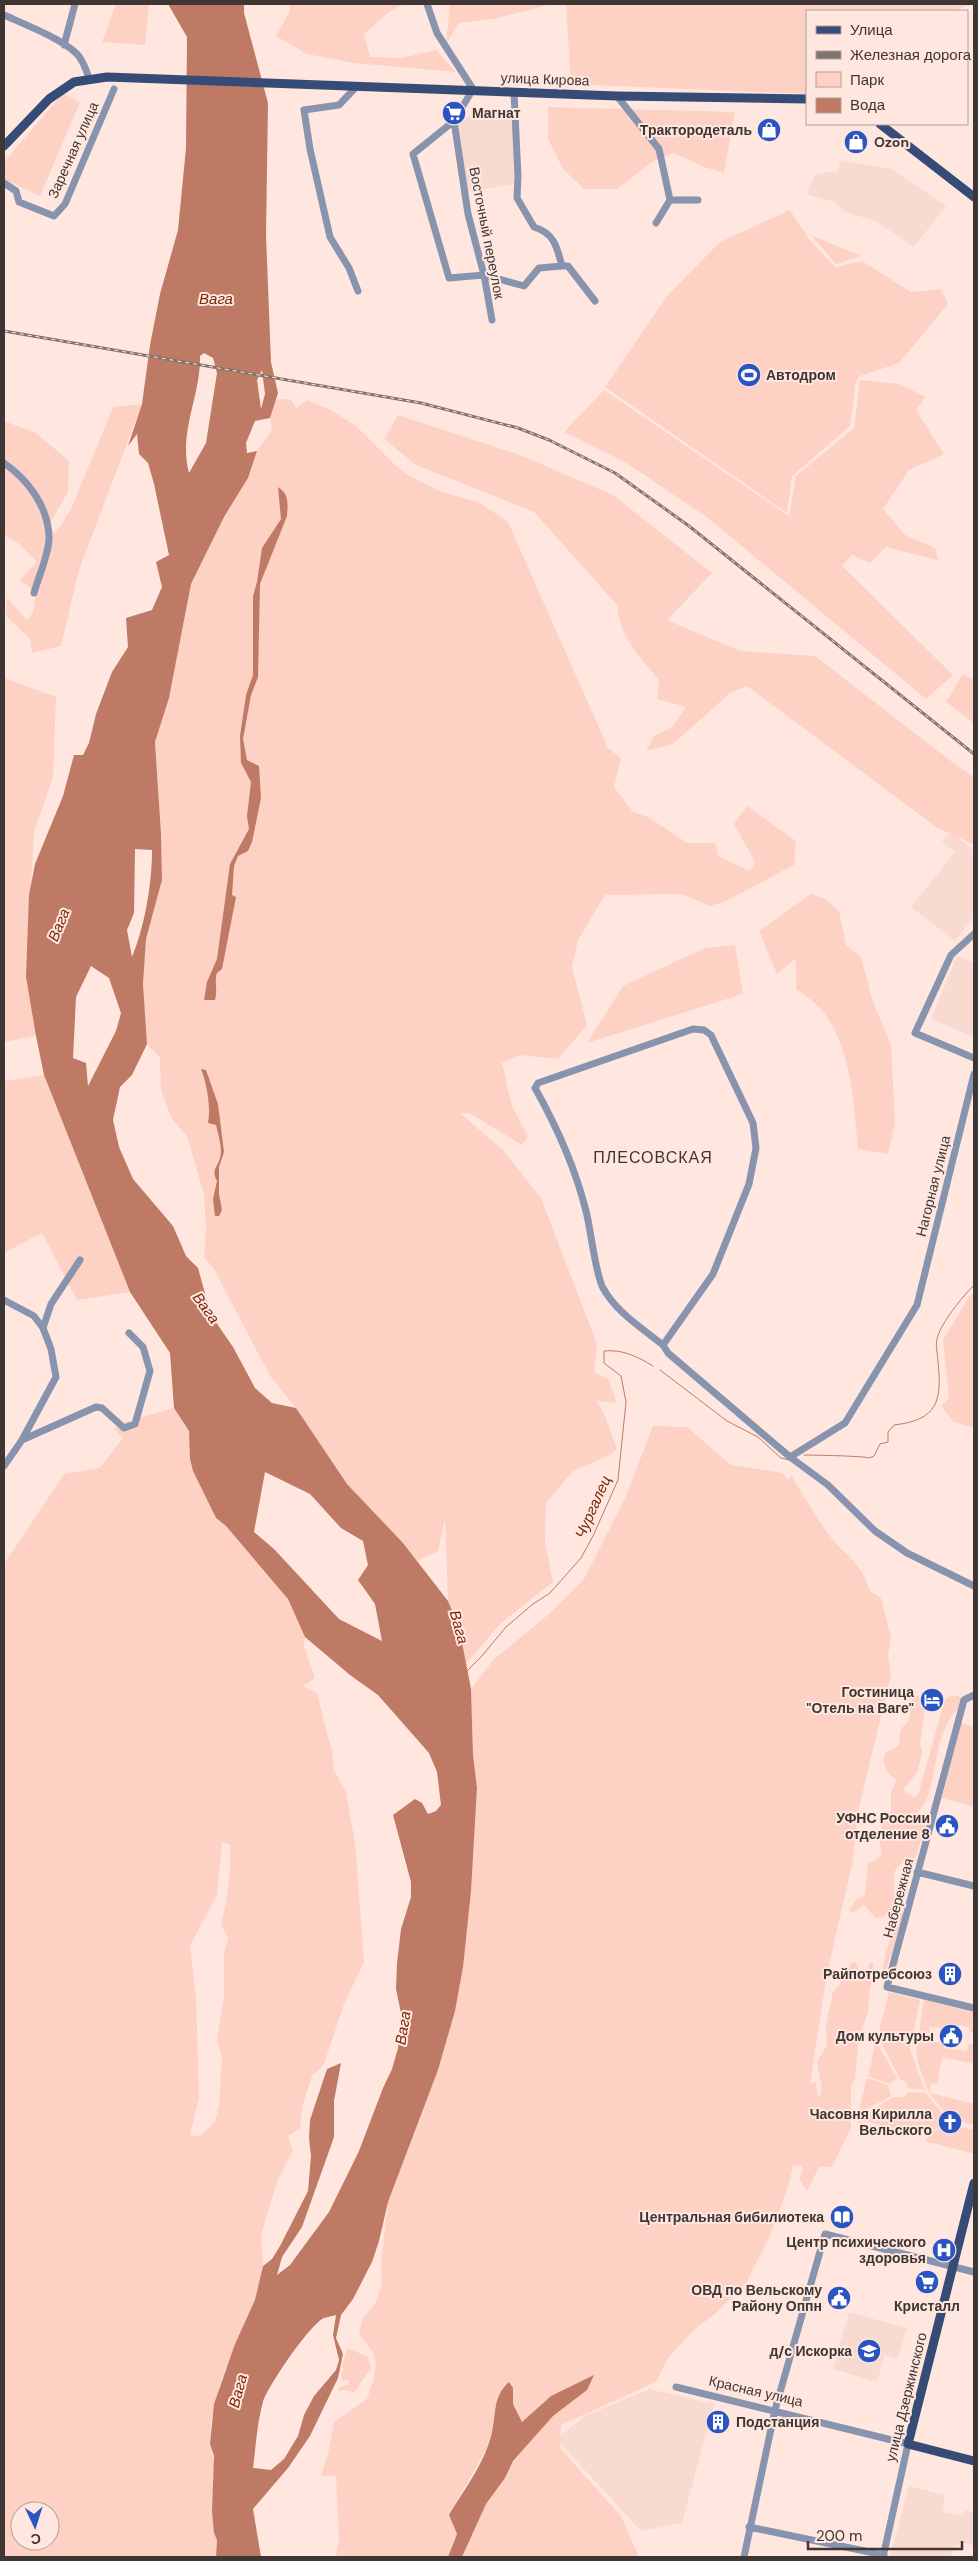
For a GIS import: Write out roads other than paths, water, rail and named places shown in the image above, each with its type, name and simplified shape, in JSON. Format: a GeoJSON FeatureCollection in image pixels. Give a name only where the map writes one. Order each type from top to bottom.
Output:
{"type":"FeatureCollection","features":[{"type":"Feature","properties":{"kind":"main road","name":"улица Кирова"},"geometry":{"type":"LineString","coordinates":[[89,78],[165,78],[617,96],[806,99]]}},
{"type":"Feature","properties":{"kind":"main road"},"geometry":{"type":"LineString","coordinates":[[4,145],[49,99],[74,82],[89,78]]}},
{"type":"Feature","properties":{"kind":"main road"},"geometry":{"type":"LineString","coordinates":[[881,125],[974,197]]}},
{"type":"Feature","properties":{"kind":"main road","name":"улица Дзержинского"},"geometry":{"type":"LineString","coordinates":[[908,2444],[974,2182]]}},
{"type":"Feature","properties":{"kind":"main road","name":"Красная улица"},"geometry":{"type":"LineString","coordinates":[[908,2444],[974,2462]]}},
{"type":"Feature","properties":{"kind":"street"},"geometry":{"type":"LineString","coordinates":[[64,45],[75,4]]}},
{"type":"Feature","properties":{"kind":"street"},"geometry":{"type":"LineString","coordinates":[[427,4],[437,33],[473,89],[454,121],[413,154],[449,278],[484,275],[524,286],[539,268],[568,266],[595,301]]}},
{"type":"Feature","properties":{"kind":"street"},"geometry":{"type":"LineString","coordinates":[[4,15],[77,53],[89,78]]}},
{"type":"Feature","properties":{"kind":"street"},"geometry":{"type":"LineString","coordinates":[[356,87],[339,105],[304,110],[310,149],[330,237],[349,268],[358,291]]}},
{"type":"Feature","properties":{"kind":"street","name":"Заречная улица"},"geometry":{"type":"LineString","coordinates":[[4,183],[16,192],[19,202],[54,216],[65,204],[114,89]]}},
{"type":"Feature","properties":{"kind":"street"},"geometry":{"type":"LineString","coordinates":[[514,92],[518,170],[516,198],[534,227],[545,230],[555,240],[562,266]]}},
{"type":"Feature","properties":{"kind":"street"},"geometry":{"type":"LineString","coordinates":[[617,96],[659,149],[670,200],[656,223]]}},
{"type":"Feature","properties":{"kind":"street","name":"Восточный переулок"},"geometry":{"type":"LineString","coordinates":[[454,121],[468,214],[484,275],[492,320]]}},
{"type":"Feature","properties":{"kind":"street"},"geometry":{"type":"LineString","coordinates":[[670,200],[698,200]]}},
{"type":"Feature","properties":{"kind":"street"},"geometry":{"type":"LineString","coordinates":[[4,463],[17,473],[40,501],[46,519],[50,538],[34,593]]}},
{"type":"Feature","properties":{"kind":"street"},"geometry":{"type":"LineString","coordinates":[[974,934],[951,955],[915,1033],[974,1058]]}},
{"type":"Feature","properties":{"kind":"street"},"geometry":{"type":"LineString","coordinates":[[663,1346],[713,1274],[749,1184],[756,1148],[753,1123],[711,1035],[704,1030],[693,1029],[611,1057],[538,1083],[535,1088],[554,1122],[572,1164],[586,1210],[603,1287],[621,1312],[663,1346],[668,1353],[790,1457],[828,1485],[875,1532],[907,1553],[974,1586]]}},
{"type":"Feature","properties":{"kind":"street","name":"Нагорная улица"},"geometry":{"type":"LineString","coordinates":[[790,1457],[845,1423],[917,1305],[974,1074]]}},
{"type":"Feature","properties":{"kind":"street"},"geometry":{"type":"LineString","coordinates":[[43,1328],[51,1304],[80,1260]]}},
{"type":"Feature","properties":{"kind":"street"},"geometry":{"type":"LineString","coordinates":[[4,1300],[34,1316],[43,1328],[51,1349],[56,1377],[22,1440],[4,1466]]}},
{"type":"Feature","properties":{"kind":"street"},"geometry":{"type":"LineString","coordinates":[[22,1440],[96,1407],[102,1408],[124,1428],[135,1424],[150,1372],[143,1346],[129,1333]]}},
{"type":"Feature","properties":{"kind":"street"},"geometry":{"type":"LineString","coordinates":[[4,1450],[12,1452]]}},
{"type":"Feature","properties":{"kind":"street","name":"Набережная"},"geometry":{"type":"LineString","coordinates":[[974,1695],[964,1700],[888,1987],[974,2008]]}},
{"type":"Feature","properties":{"kind":"street"},"geometry":{"type":"LineString","coordinates":[[917,1872],[974,1886]]}},
{"type":"Feature","properties":{"kind":"street"},"geometry":{"type":"LineString","coordinates":[[744,2557],[776,2410],[825,2234],[974,2272]]}},
{"type":"Feature","properties":{"kind":"street","name":"Красная улица"},"geometry":{"type":"LineString","coordinates":[[676,2387],[776,2410],[908,2444]]}},
{"type":"Feature","properties":{"kind":"street","name":"улица Дзержинского"},"geometry":{"type":"LineString","coordinates":[[883,2556],[908,2444]]}},
{"type":"Feature","properties":{"kind":"street"},"geometry":{"type":"LineString","coordinates":[[749,2527],[883,2556]]}},
{"type":"Feature","properties":{"kind":"water","name":"Вага"},"geometry":{"type":"Polygon","coordinates":[[[168,4],[244,4],[244,13],[268,103],[266,235],[271,362],[278,393],[270,418],[255,421],[246,443],[247,453],[257,451],[248,478],[224,517],[191,584],[169,698],[155,742],[162,880],[146,939],[143,984],[147,1044],[132,1075],[120,1087],[113,1120],[119,1147],[133,1179],[173,1226],[186,1256],[198,1268],[211,1315],[233,1347],[255,1388],[272,1403],[296,1408],[347,1484],[403,1543],[448,1601],[459,1627],[471,1689],[473,1755],[477,1788],[471,1891],[463,1967],[455,2011],[438,2070],[388,2202],[372,2262],[353,2299],[341,2315],[336,2338],[343,2354],[338,2378],[310,2436],[288,2468],[253,2509],[261,2557],[216,2557],[217,2540],[214,2533],[212,2511],[214,2456],[210,2444],[214,2404],[235,2344],[255,2300],[263,2266],[272,2259],[280,2246],[308,2191],[311,2156],[310,2120],[327,2069],[341,2063],[334,2101],[334,2137],[302,2227],[282,2257],[277,2275],[290,2265],[329,2212],[359,2151],[392,2069],[398,2048],[402,2018],[396,1989],[397,1963],[401,1929],[411,1897],[411,1882],[393,1815],[415,1799],[422,1803],[428,1814],[436,1811],[441,1805],[437,1772],[429,1753],[378,1695],[350,1675],[305,1637],[288,1599],[226,1526],[216,1518],[193,1471],[190,1459],[189,1431],[174,1408],[170,1353],[130,1292],[44,1075],[26,977],[29,895],[35,864],[63,796],[74,755],[83,755],[89,743],[96,714],[112,672],[128,647],[126,618],[152,610],[162,587],[156,562],[169,555],[154,484],[148,463],[139,454],[137,434],[128,446],[142,404],[150,345],[160,294],[178,230],[186,148],[187,37],[168,4]],[[204,353],[200,356],[186,443],[189,473],[206,443],[217,373],[213,358],[204,353]],[[262,370],[257,380],[261,409],[265,394],[262,370]],[[135,849],[134,913],[127,930],[132,957],[141,932],[147,904],[152,850],[135,849]],[[91,966],[76,997],[73,1058],[86,1063],[88,1086],[116,1031],[121,1013],[109,978],[91,966]],[[265,1472],[254,1532],[274,1549],[339,1619],[382,1641],[375,1604],[358,1580],[368,1565],[363,1541],[341,1528],[310,1494],[265,1472]],[[336,2315],[324,2318],[309,2331],[290,2356],[266,2394],[259,2418],[253,2468],[271,2470],[284,2459],[298,2436],[304,2415],[314,2396],[336,2370],[339,2360],[333,2335],[336,2315]]]}},
{"type":"Feature","properties":{"kind":"water"},"geometry":{"type":"Polygon","coordinates":[[[278,487],[286,496],[287,516],[260,584],[258,677],[251,695],[243,739],[247,760],[259,766],[261,798],[252,842],[248,851],[238,856],[234,866],[232,895],[236,897],[222,969],[216,976],[215,1000],[204,1000],[207,982],[217,959],[230,864],[249,829],[247,816],[251,782],[241,763],[240,736],[246,695],[253,675],[253,596],[262,548],[281,519],[278,487]]]}},
{"type":"Feature","properties":{"kind":"water"},"geometry":{"type":"Polygon","coordinates":[[[201,1069],[206,1070],[218,1104],[224,1152],[219,1167],[219,1194],[222,1210],[219,1216],[215,1216],[213,1199],[217,1181],[215,1172],[221,1154],[221,1146],[216,1125],[208,1123],[208,1096],[201,1069]]]}},
{"type":"Feature","properties":{"kind":"water"},"geometry":{"type":"Polygon","coordinates":[[[594,2375],[587,2390],[553,2416],[513,2461],[505,2478],[486,2504],[462,2557],[448,2557],[457,2534],[449,2515],[485,2454],[492,2432],[496,2406],[504,2387],[509,2382],[513,2388],[513,2404],[522,2422],[551,2396],[594,2375]]]}},
{"type":"Feature","properties":{"kind":"waterway","name":"Чургалец"},"geometry":{"type":"LineString","coordinates":[[804,1455],[869,1458],[874,1456],[880,1444],[888,1442],[888,1432],[894,1425],[920,1419],[928,1413],[934,1406],[939,1388],[936,1344],[939,1333],[952,1310],[974,1285]]}},
{"type":"Feature","properties":{"kind":"waterway","name":"Чургалец"},"geometry":{"type":"LineString","coordinates":[[467,1671],[506,1627],[533,1604],[550,1593],[581,1558],[618,1480],[626,1402],[621,1376],[604,1363],[604,1351],[624,1352],[653,1366]]}},
{"type":"Feature","properties":{"kind":"waterway","name":"Чургалец"},"geometry":{"type":"LineString","coordinates":[[660,1370],[727,1421],[758,1437],[781,1458],[789,1460]]}},
{"type":"Feature","properties":{"kind":"railway"},"geometry":{"type":"LineString","coordinates":[[4,331],[421,403],[518,428],[549,440],[615,473],[689,526],[974,754]]}},
{"type":"Feature","properties":{"kind":"place","name":"Магнат"},"geometry":{"type":"Point","coordinates":[454,113]}},
{"type":"Feature","properties":{"kind":"place","name":"Трактородеталь"},"geometry":{"type":"Point","coordinates":[769,130]}},
{"type":"Feature","properties":{"kind":"place","name":"Ozon"},"geometry":{"type":"Point","coordinates":[856,142]}},
{"type":"Feature","properties":{"kind":"place","name":"Автодром"},"geometry":{"type":"Point","coordinates":[749,375]}},
{"type":"Feature","properties":{"kind":"place","name":"Гостиница \"Отель на Ваге\""},"geometry":{"type":"Point","coordinates":[932,1700]}},
{"type":"Feature","properties":{"kind":"place","name":"УФНС России отделение 8"},"geometry":{"type":"Point","coordinates":[947,1826]}},
{"type":"Feature","properties":{"kind":"place","name":"Райпотребсоюз"},"geometry":{"type":"Point","coordinates":[950,1974]}},
{"type":"Feature","properties":{"kind":"place","name":"Дом культуры"},"geometry":{"type":"Point","coordinates":[951,2036]}},
{"type":"Feature","properties":{"kind":"place","name":"Часовня Кирилла Вельского"},"geometry":{"type":"Point","coordinates":[950,2122]}},
{"type":"Feature","properties":{"kind":"place","name":"Центральная бибилиотека"},"geometry":{"type":"Point","coordinates":[842,2217]}},
{"type":"Feature","properties":{"kind":"place","name":"Центр психического здоровья"},"geometry":{"type":"Point","coordinates":[944,2250]}},
{"type":"Feature","properties":{"kind":"place","name":"Кристалл"},"geometry":{"type":"Point","coordinates":[927,2282]}},
{"type":"Feature","properties":{"kind":"place","name":"ОВД по Вельскому Району Оппн"},"geometry":{"type":"Point","coordinates":[839,2298]}},
{"type":"Feature","properties":{"kind":"place","name":"д/с Искорка"},"geometry":{"type":"Point","coordinates":[869,2351]}},
{"type":"Feature","properties":{"kind":"place","name":"Подстанция"},"geometry":{"type":"Point","coordinates":[718,2422]}},
{"type":"Feature","properties":{"kind":"district","name":"ПЛЕСОВСКАЯ"},"geometry":{"type":"Point","coordinates":[653,1157]}}]}
